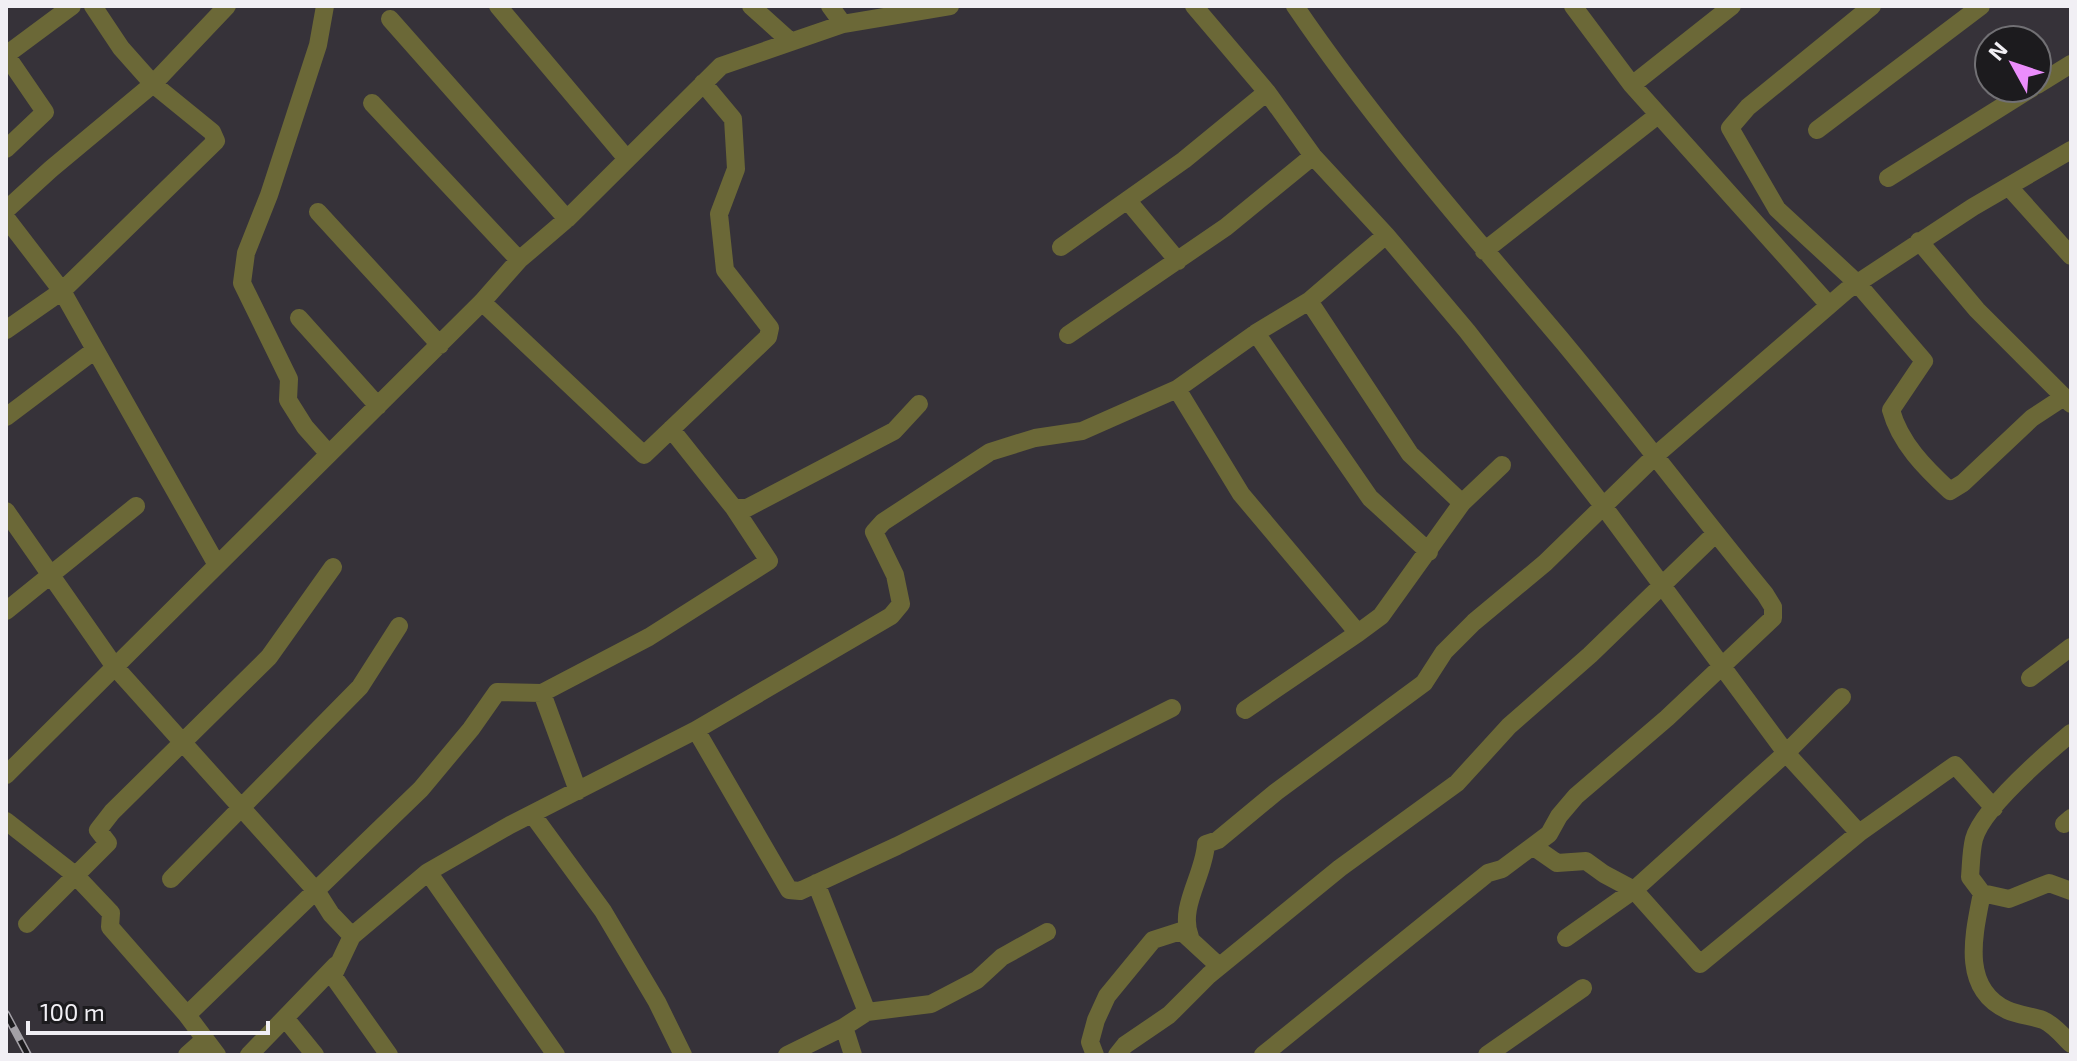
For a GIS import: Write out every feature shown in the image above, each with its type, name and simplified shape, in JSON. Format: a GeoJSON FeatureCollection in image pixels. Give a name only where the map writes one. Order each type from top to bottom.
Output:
{"type":"FeatureCollection","features":[{"type":"Feature","properties":{"kind":"street"},"geometry":{"type":"LineString","coordinates":[[6,149],[45,112],[6,55],[72,6]]}},
{"type":"Feature","properties":{"kind":"street"},"geometry":{"type":"LineString","coordinates":[[6,330],[62,291],[216,141],[212,132],[153,84],[121,48],[93,6]]}},
{"type":"Feature","properties":{"kind":"street"},"geometry":{"type":"LineString","coordinates":[[6,210],[153,84],[227,6]]}},
{"type":"Feature","properties":{"kind":"street"},"geometry":{"type":"LineString","coordinates":[[325,6],[318,45],[269,195],[246,253],[242,283],[289,379],[288,400],[305,427],[329,454]]}},
{"type":"Feature","properties":{"kind":"street"},"geometry":{"type":"LineString","coordinates":[[498,6],[627,159]]}},
{"type":"Feature","properties":{"kind":"street"},"geometry":{"type":"LineString","coordinates":[[751,6],[791,42]]}},
{"type":"Feature","properties":{"kind":"street"},"geometry":{"type":"LineString","coordinates":[[830,6],[843,24]]}},
{"type":"Feature","properties":{"kind":"street"},"geometry":{"type":"LineString","coordinates":[[6,775],[440,345],[519,260],[567,219],[721,66],[843,24],[950,6]]}},
{"type":"Feature","properties":{"kind":"street"},"geometry":{"type":"LineString","coordinates":[[1194,6],[1267,92],[1313,156],[1386,235],[1467,331],[1604,507],[1786,753],[1859,833]]}},
{"type":"Feature","properties":{"kind":"street"},"geometry":{"type":"LineString","coordinates":[[1263,1055],[1282,1049],[1488,873],[1502,869],[1534,847],[1549,834],[1576,796],[1723,667],[1773,618],[1773,607],[1765,594],[1656,455],[1484,251],[1375,114],[1295,6]]}},
{"type":"Feature","properties":{"kind":"street"},"geometry":{"type":"LineString","coordinates":[[1573,6],[1632,85],[1829,305]]}},
{"type":"Feature","properties":{"kind":"street"},"geometry":{"type":"LineString","coordinates":[[1632,85],[1732,6]]}},
{"type":"Feature","properties":{"kind":"street"},"geometry":{"type":"LineString","coordinates":[[1872,6],[1748,107],[1730,128],[1777,209],[1857,283],[1924,361],[1891,410],[1897,432],[1934,477],[1950,491],[1963,483],[2032,418],[2067,400],[1977,310],[1919,241]]}},
{"type":"Feature","properties":{"kind":"street"},"geometry":{"type":"LineString","coordinates":[[1817,130],[1981,6]]}},
{"type":"Feature","properties":{"kind":"street"},"geometry":{"type":"LineString","coordinates":[[390,19],[567,219]]}},
{"type":"Feature","properties":{"kind":"street"},"geometry":{"type":"LineString","coordinates":[[2053,75],[2071,64]]}},
{"type":"Feature","properties":{"kind":"street"},"geometry":{"type":"LineString","coordinates":[[482,302],[644,455],[768,337],[770,328],[725,270],[719,214],[736,169],[733,119],[703,83]]}},
{"type":"Feature","properties":{"kind":"street"},"geometry":{"type":"LineString","coordinates":[[1061,247],[1184,160],[1267,92]]}},
{"type":"Feature","properties":{"kind":"street"},"geometry":{"type":"LineString","coordinates":[[372,103],[519,260]]}},
{"type":"Feature","properties":{"kind":"street"},"geometry":{"type":"LineString","coordinates":[[1888,178],[2005,104]]}},
{"type":"Feature","properties":{"kind":"street"},"geometry":{"type":"LineString","coordinates":[[1484,251],[1658,115]]}},
{"type":"Feature","properties":{"kind":"street"},"geometry":{"type":"LineString","coordinates":[[1190,937],[1185,924],[1187,910],[1195,891],[1206,844],[1218,840],[1276,792],[1424,683],[1454,642],[1545,563],[1656,455],[1829,305],[1919,241],[2071,150]]}},
{"type":"Feature","properties":{"kind":"street"},"geometry":{"type":"LineString","coordinates":[[1068,335],[1226,227],[1313,156]]}},
{"type":"Feature","properties":{"kind":"street"},"geometry":{"type":"LineString","coordinates":[[2009,187],[2071,256]]}},
{"type":"Feature","properties":{"kind":"street"},"geometry":{"type":"LineString","coordinates":[[1128,201],[1178,261]]}},
{"type":"Feature","properties":{"kind":"street"},"geometry":{"type":"LineString","coordinates":[[318,212],[440,345]]}},
{"type":"Feature","properties":{"kind":"street"},"geometry":{"type":"LineString","coordinates":[[6,218],[62,291],[217,565]]}},
{"type":"Feature","properties":{"kind":"street"},"geometry":{"type":"LineString","coordinates":[[389,1055],[333,976],[352,936],[428,872],[532,814],[696,730],[891,616],[901,604],[895,575],[874,532],[883,522],[990,452],[1035,438],[1082,431],[1177,389],[1256,333],[1309,301],[1386,235]]}},
{"type":"Feature","properties":{"kind":"street"},"geometry":{"type":"LineString","coordinates":[[1309,301],[1410,454],[1462,503]]}},
{"type":"Feature","properties":{"kind":"street"},"geometry":{"type":"LineString","coordinates":[[299,318],[378,406]]}},
{"type":"Feature","properties":{"kind":"street"},"geometry":{"type":"LineString","coordinates":[[1256,333],[1370,498],[1429,552]]}},
{"type":"Feature","properties":{"kind":"street"},"geometry":{"type":"LineString","coordinates":[[6,417],[95,350]]}},
{"type":"Feature","properties":{"kind":"street"},"geometry":{"type":"LineString","coordinates":[[1177,389],[1241,494],[1358,633]]}},
{"type":"Feature","properties":{"kind":"street"},"geometry":{"type":"LineString","coordinates":[[734,508],[747,508],[795,485],[894,431],[919,404]]}},
{"type":"Feature","properties":{"kind":"street"},"geometry":{"type":"LineString","coordinates":[[187,1015],[421,789],[497,692],[542,693],[649,637],[769,561],[734,508],[671,429]]}},
{"type":"Feature","properties":{"kind":"street"},"geometry":{"type":"LineString","coordinates":[[1245,710],[1381,616],[1462,503],[1502,465]]}},
{"type":"Feature","properties":{"kind":"street"},"geometry":{"type":"LineString","coordinates":[[6,611],[136,506]]}},
{"type":"Feature","properties":{"kind":"street"},"geometry":{"type":"LineString","coordinates":[[6,511],[115,667],[241,805],[352,936]]}},
{"type":"Feature","properties":{"kind":"street"},"geometry":{"type":"LineString","coordinates":[[1117,1055],[1125,1045],[1169,1015],[1219,966],[1340,868],[1457,783],[1509,726],[1590,655],[1716,533]]}},
{"type":"Feature","properties":{"kind":"street"},"geometry":{"type":"LineString","coordinates":[[27,924],[108,843],[98,830],[112,812],[269,657],[333,567]]}},
{"type":"Feature","properties":{"kind":"street"},"geometry":{"type":"LineString","coordinates":[[171,879],[360,687],[399,626]]}},
{"type":"Feature","properties":{"kind":"street"},"geometry":{"type":"LineString","coordinates":[[2030,678],[2071,647]]}},
{"type":"Feature","properties":{"kind":"street"},"geometry":{"type":"LineString","coordinates":[[542,693],[578,791]]}},
{"type":"Feature","properties":{"kind":"street"},"geometry":{"type":"LineString","coordinates":[[1566,938],[1634,890],[1786,753],[1842,697]]}},
{"type":"Feature","properties":{"kind":"street"},"geometry":{"type":"LineString","coordinates":[[696,730],[789,890],[800,891],[897,846],[1172,708]]}},
{"type":"Feature","properties":{"kind":"street"},"geometry":{"type":"LineString","coordinates":[[2071,733],[2025,774],[1994,808],[1974,837],[1970,877],[1982,893],[2009,899],[2049,883],[2071,891]]}},
{"type":"Feature","properties":{"kind":"street"},"geometry":{"type":"LineString","coordinates":[[1534,847],[1557,863],[1586,861],[1634,890],[1700,964],[1859,833],[1955,765],[1994,808]]}},
{"type":"Feature","properties":{"kind":"street"},"geometry":{"type":"LineString","coordinates":[[532,814],[603,911],[657,1002],[683,1055]]}},
{"type":"Feature","properties":{"kind":"street"},"geometry":{"type":"LineString","coordinates":[[6,821],[75,875],[111,913],[110,927],[187,1015],[217,1055]]}},
{"type":"Feature","properties":{"kind":"street"},"geometry":{"type":"LineString","coordinates":[[428,872],[556,1055]]}},
{"type":"Feature","properties":{"kind":"street"},"geometry":{"type":"LineString","coordinates":[[816,883],[867,1012]]}},
{"type":"Feature","properties":{"kind":"street"},"geometry":{"type":"LineString","coordinates":[[1982,893],[1974,930],[1972,966],[1987,997],[2007,1010],[2046,1021],[2071,1044]]}},
{"type":"Feature","properties":{"kind":"street"},"geometry":{"type":"LineString","coordinates":[[1095,1055],[1090,1042],[1107,996],[1153,940],[1181,931],[1219,966]]}},
{"type":"Feature","properties":{"kind":"street"},"geometry":{"type":"LineString","coordinates":[[791,1054],[867,1012],[931,1004],[977,980],[1002,957],[1047,932]]}},
{"type":"Feature","properties":{"kind":"street"},"geometry":{"type":"LineString","coordinates":[[249,1055],[340,961]]}},
{"type":"Feature","properties":{"kind":"street"},"geometry":{"type":"LineString","coordinates":[[1487,1055],[1583,988]]}},
{"type":"Feature","properties":{"kind":"street"},"geometry":{"type":"LineString","coordinates":[[285,1018],[315,1055]]}},
{"type":"Feature","properties":{"kind":"street"},"geometry":{"type":"LineString","coordinates":[[844,1027],[853,1055]]}},
{"type":"Feature","properties":{"kind":"street"},"geometry":{"type":"LineString","coordinates":[[187,1055],[205,1039]]}},
{"type":"Feature","properties":{"kind":"railway"},"geometry":{"type":"LineString","coordinates":[[6,1014],[28,1055]]}}]}
